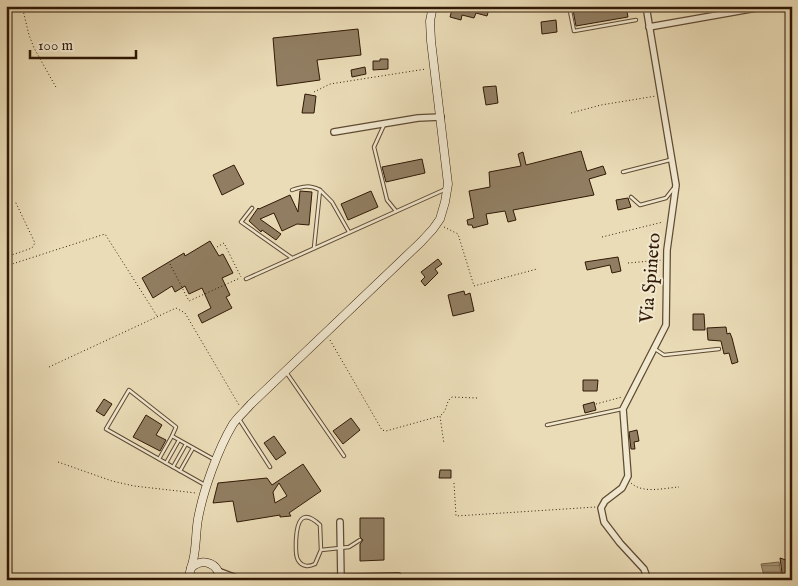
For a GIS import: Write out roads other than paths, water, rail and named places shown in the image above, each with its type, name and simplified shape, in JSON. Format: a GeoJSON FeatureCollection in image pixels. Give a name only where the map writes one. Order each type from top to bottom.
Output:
{"type":"FeatureCollection","features":[{"type":"Feature","properties":{"kind":"main road"},"geometry":{"type":"LineString","coordinates":[[188,580],[195,557],[195,536],[206,490],[216,461],[231,429],[241,415],[421,242],[437,224],[444,208],[448,179],[430,27],[433,6]]}},
{"type":"Feature","properties":{"kind":"main road"},"geometry":{"type":"LineString","coordinates":[[196,544],[208,562],[218,571],[220,580]]}},
{"type":"Feature","properties":{"kind":"main road"},"geometry":{"type":"LineString","coordinates":[[191,568],[199,562],[208,562]]}},
{"type":"Feature","properties":{"kind":"street","name":"Via Spineto"},"geometry":{"type":"LineString","coordinates":[[623,409],[666,326],[667,259],[676,185],[646,6]]}},
{"type":"Feature","properties":{"kind":"street"},"geometry":{"type":"LineString","coordinates":[[649,27],[768,6]]}},
{"type":"Feature","properties":{"kind":"street"},"geometry":{"type":"LineString","coordinates":[[334,132],[418,118],[441,117]]}},
{"type":"Feature","properties":{"kind":"street"},"geometry":{"type":"LineString","coordinates":[[623,409],[628,476],[622,488],[605,502],[601,508],[604,522],[644,569],[648,580]]}},
{"type":"Feature","properties":{"kind":"street"},"geometry":{"type":"LineString","coordinates":[[340,522],[341,579]]}},
{"type":"Feature","properties":{"kind":"street"},"geometry":{"type":"LineString","coordinates":[[218,571],[237,579],[341,579],[398,576]]}},
{"type":"Feature","properties":{"kind":"lane"},"geometry":{"type":"LineString","coordinates":[[569,6],[574,31],[636,20]]}},
{"type":"Feature","properties":{"kind":"lane"},"geometry":{"type":"LineString","coordinates":[[384,124],[374,148],[387,200],[396,211]]}},
{"type":"Feature","properties":{"kind":"lane"},"geometry":{"type":"LineString","coordinates":[[623,172],[672,159]]}},
{"type":"Feature","properties":{"kind":"lane"},"geometry":{"type":"LineString","coordinates":[[632,197],[640,205],[666,198],[676,185]]}},
{"type":"Feature","properties":{"kind":"lane"},"geometry":{"type":"LineString","coordinates":[[292,190],[302,186],[312,186],[320,190],[332,202],[349,232]]}},
{"type":"Feature","properties":{"kind":"lane"},"geometry":{"type":"LineString","coordinates":[[246,279],[448,189]]}},
{"type":"Feature","properties":{"kind":"lane"},"geometry":{"type":"LineString","coordinates":[[314,248],[320,190]]}},
{"type":"Feature","properties":{"kind":"lane"},"geometry":{"type":"LineString","coordinates":[[252,208],[241,222],[292,258]]}},
{"type":"Feature","properties":{"kind":"lane"},"geometry":{"type":"LineString","coordinates":[[654,348],[664,355],[719,349]]}},
{"type":"Feature","properties":{"kind":"lane"},"geometry":{"type":"LineString","coordinates":[[286,371],[344,456]]}},
{"type":"Feature","properties":{"kind":"lane"},"geometry":{"type":"LineString","coordinates":[[158,459],[176,428],[129,390],[106,428],[158,459],[180,471],[206,490]]}},
{"type":"Feature","properties":{"kind":"lane"},"geometry":{"type":"LineString","coordinates":[[547,425],[623,409]]}},
{"type":"Feature","properties":{"kind":"lane"},"geometry":{"type":"LineString","coordinates":[[241,415],[270,467]]}},
{"type":"Feature","properties":{"kind":"lane"},"geometry":{"type":"LineString","coordinates":[[172,436],[216,461]]}},
{"type":"Feature","properties":{"kind":"lane"},"geometry":{"type":"LineString","coordinates":[[166,463],[179,440]]}},
{"type":"Feature","properties":{"kind":"lane"},"geometry":{"type":"LineString","coordinates":[[173,467],[186,444]]}},
{"type":"Feature","properties":{"kind":"lane"},"geometry":{"type":"LineString","coordinates":[[180,471],[193,448]]}},
{"type":"Feature","properties":{"kind":"lane"},"geometry":{"type":"LineString","coordinates":[[306,517],[312,518],[320,525],[321,550],[315,564],[308,567],[297,560],[296,526],[300,520],[306,517]]}},
{"type":"Feature","properties":{"kind":"lane"},"geometry":{"type":"LineString","coordinates":[[321,550],[350,547],[360,540]]}}]}
